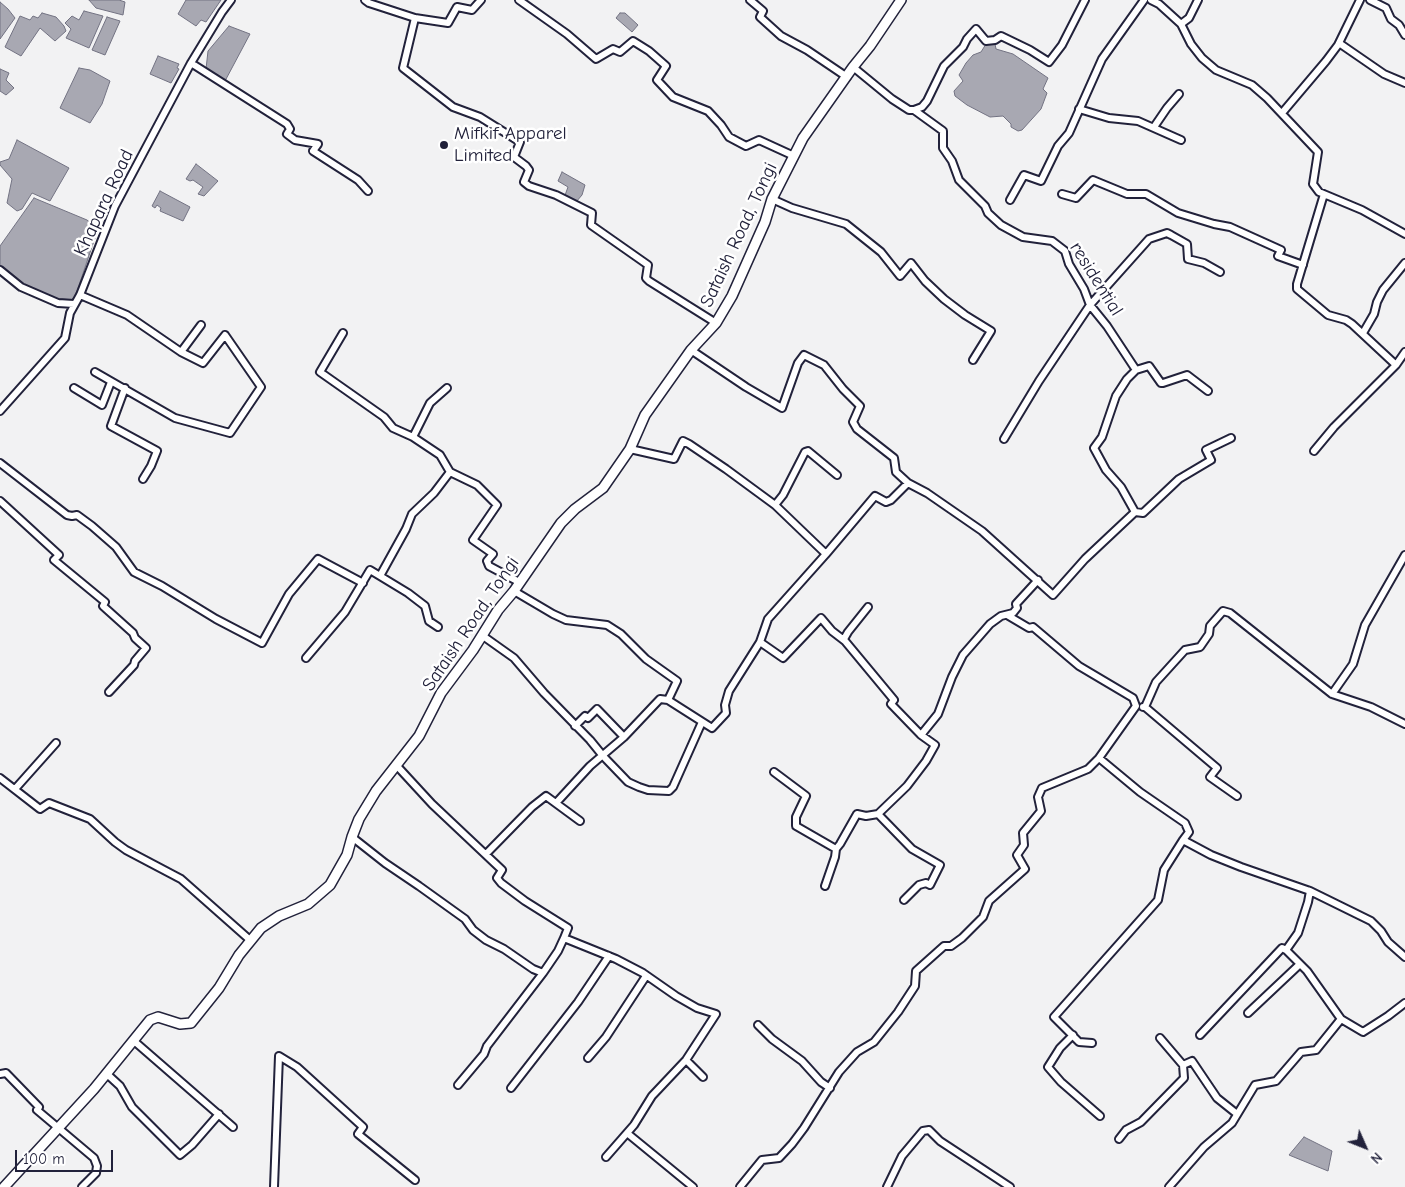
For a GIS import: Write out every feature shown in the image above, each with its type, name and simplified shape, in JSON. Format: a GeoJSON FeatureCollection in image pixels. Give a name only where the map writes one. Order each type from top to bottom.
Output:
{"type":"FeatureCollection","features":[{"type":"Feature","properties":{"kind":"street","name":"Khapara Road"},"geometry":{"type":"LineString","coordinates":[[0,411],[65,338],[70,313],[80,295],[115,206],[191,63],[231,0]]}},
{"type":"Feature","properties":{"kind":"street"},"geometry":{"type":"LineString","coordinates":[[365,0],[416,18],[448,23],[457,7],[472,10],[481,0]]}},
{"type":"Feature","properties":{"kind":"street"},"geometry":{"type":"LineString","coordinates":[[519,0],[567,34],[596,59],[613,49],[620,52],[633,41],[649,51],[666,66],[657,80],[673,96],[708,111],[729,137],[746,146],[759,140],[794,156]]}},
{"type":"Feature","properties":{"kind":"street"},"geometry":{"type":"LineString","coordinates":[[750,0],[763,11],[760,16],[781,36],[807,50],[847,76]]}},
{"type":"Feature","properties":{"kind":"street","name":"Sataish Road, Tongi"},"geometry":{"type":"LineString","coordinates":[[4,1187],[59,1129],[154,1017],[180,1024],[191,1023],[219,988],[250,940],[261,928],[269,922],[308,904],[320,896],[330,885],[347,855],[359,819],[376,791],[419,736],[441,694],[483,636],[498,610],[514,591],[561,522],[602,488],[630,449],[645,415],[692,350],[716,323],[732,296],[765,222],[772,199],[807,132],[901,0]]}},
{"type":"Feature","properties":{"kind":"street"},"geometry":{"type":"LineString","coordinates":[[914,110],[927,101],[944,66],[963,47],[967,39],[976,30],[986,41],[995,40],[1001,36],[1030,50],[1049,62],[1062,45],[1085,0]]}},
{"type":"Feature","properties":{"kind":"street"},"geometry":{"type":"LineString","coordinates":[[1010,200],[1024,175],[1041,181],[1058,146],[1069,133],[1102,59],[1144,0]]}},
{"type":"Feature","properties":{"kind":"street"},"geometry":{"type":"LineString","coordinates":[[1151,0],[1159,4],[1181,24],[1191,44],[1202,58],[1216,70],[1252,86],[1267,98],[1318,152],[1313,184],[1319,192],[1362,210],[1405,234]]}},
{"type":"Feature","properties":{"kind":"street"},"geometry":{"type":"LineString","coordinates":[[1181,24],[1189,18],[1198,0]]}},
{"type":"Feature","properties":{"kind":"street"},"geometry":{"type":"LineString","coordinates":[[1282,113],[1326,61],[1338,43],[1360,0]]}},
{"type":"Feature","properties":{"kind":"street"},"geometry":{"type":"LineString","coordinates":[[1370,0],[1386,8],[1391,19],[1405,35]]}},
{"type":"Feature","properties":{"kind":"street"},"geometry":{"type":"LineString","coordinates":[[416,18],[403,68],[453,106],[480,117],[520,142],[514,157],[529,170],[524,182],[529,186],[556,195],[592,213],[591,225],[648,264],[646,278],[649,281],[716,323]]}},
{"type":"Feature","properties":{"kind":"street"},"geometry":{"type":"LineString","coordinates":[[1338,43],[1384,74],[1405,83]]}},
{"type":"Feature","properties":{"kind":"street"},"geometry":{"type":"LineString","coordinates":[[191,63],[286,124],[290,129],[287,134],[296,140],[318,144],[314,151],[358,180],[368,192]]}},
{"type":"Feature","properties":{"kind":"street","name":"residential"},"geometry":{"type":"LineString","coordinates":[[853,67],[892,99],[909,110],[914,110],[943,131],[943,148],[952,161],[959,180],[1001,225],[1023,237],[1052,241],[1065,251],[1069,264],[1084,289],[1090,305],[1107,326],[1136,370]]}},
{"type":"Feature","properties":{"kind":"street"},"geometry":{"type":"LineString","coordinates":[[1154,127],[1163,112],[1179,94]]}},
{"type":"Feature","properties":{"kind":"street"},"geometry":{"type":"LineString","coordinates":[[1079,109],[1109,118],[1138,121],[1181,140]]}},
{"type":"Feature","properties":{"kind":"street"},"geometry":{"type":"LineString","coordinates":[[1062,194],[1076,198],[1093,180],[1127,194],[1146,194],[1178,213],[1230,227],[1281,250],[1278,256],[1303,265]]}},
{"type":"Feature","properties":{"kind":"street"},"geometry":{"type":"LineString","coordinates":[[1324,194],[1297,284],[1298,289],[1328,315],[1346,320],[1363,333],[1396,365]]}},
{"type":"Feature","properties":{"kind":"street"},"geometry":{"type":"LineString","coordinates":[[772,199],[792,208],[846,224],[881,252],[900,276],[911,264],[944,299],[965,315],[992,331],[973,360]]}},
{"type":"Feature","properties":{"kind":"street"},"geometry":{"type":"LineString","coordinates":[[1004,439],[1039,380],[1090,305],[1149,238],[1167,233],[1187,244],[1188,259],[1204,263],[1220,272]]}},
{"type":"Feature","properties":{"kind":"street"},"geometry":{"type":"LineString","coordinates":[[1363,333],[1374,314],[1383,290],[1405,263]]}},
{"type":"Feature","properties":{"kind":"street"},"geometry":{"type":"LineString","coordinates":[[0,270],[21,287],[58,303],[74,304]]}},
{"type":"Feature","properties":{"kind":"street"},"geometry":{"type":"LineString","coordinates":[[80,295],[127,315],[181,352],[203,363],[225,335],[261,387],[230,433],[175,418],[95,372]]}},
{"type":"Feature","properties":{"kind":"street"},"geometry":{"type":"LineString","coordinates":[[181,352],[201,325]]}},
{"type":"Feature","properties":{"kind":"street"},"geometry":{"type":"LineString","coordinates":[[343,333],[320,372],[384,417],[393,428],[413,437],[440,455],[450,472],[476,485],[497,505],[473,540],[493,554],[487,561],[489,566],[519,582]]}},
{"type":"Feature","properties":{"kind":"street"},"geometry":{"type":"LineString","coordinates":[[692,350],[746,387],[782,408],[798,363],[804,355],[824,365],[843,389],[860,406],[853,422],[857,429],[894,458],[896,472],[908,483],[927,493],[982,531],[1053,595],[1085,559],[1135,512]]}},
{"type":"Feature","properties":{"kind":"street"},"geometry":{"type":"LineString","coordinates":[[1314,451],[1334,427],[1396,365],[1405,352]]}},
{"type":"Feature","properties":{"kind":"street"},"geometry":{"type":"LineString","coordinates":[[1135,512],[1121,487],[1106,470],[1094,448],[1102,436],[1116,396],[1136,370],[1149,366],[1160,383],[1187,375],[1208,391]]}},
{"type":"Feature","properties":{"kind":"street"},"geometry":{"type":"LineString","coordinates":[[74,388],[102,405],[111,382]]}},
{"type":"Feature","properties":{"kind":"street"},"geometry":{"type":"LineString","coordinates":[[125,388],[111,426],[157,451],[143,479]]}},
{"type":"Feature","properties":{"kind":"street"},"geometry":{"type":"LineString","coordinates":[[413,437],[430,403],[447,388]]}},
{"type":"Feature","properties":{"kind":"street"},"geometry":{"type":"LineString","coordinates":[[1135,512],[1142,513],[1180,479],[1211,460],[1206,450],[1231,438]]}},
{"type":"Feature","properties":{"kind":"street"},"geometry":{"type":"LineString","coordinates":[[630,449],[674,459],[683,441],[726,469],[774,505],[826,554]]}},
{"type":"Feature","properties":{"kind":"street"},"geometry":{"type":"LineString","coordinates":[[774,505],[783,495],[805,452],[808,451],[837,475]]}},
{"type":"Feature","properties":{"kind":"street"},"geometry":{"type":"LineString","coordinates":[[0,463],[67,515],[76,515],[92,526],[116,547],[134,572],[262,643],[289,594],[318,559],[363,583]]}},
{"type":"Feature","properties":{"kind":"street"},"geometry":{"type":"LineString","coordinates":[[380,576],[406,529],[412,514],[434,493],[450,472]]}},
{"type":"Feature","properties":{"kind":"street"},"geometry":{"type":"LineString","coordinates":[[556,803],[590,766],[624,737],[660,699],[668,700],[712,728],[726,713],[725,705],[729,691],[760,642],[768,619],[875,496],[886,502],[891,500],[908,483]]}},
{"type":"Feature","properties":{"kind":"street"},"geometry":{"type":"LineString","coordinates":[[0,501],[58,555],[54,560],[105,602],[103,606],[133,633],[135,638],[146,648],[135,660],[134,665],[109,692]]}},
{"type":"Feature","properties":{"kind":"street"},"geometry":{"type":"LineString","coordinates":[[1332,694],[1353,664],[1365,625],[1405,555]]}},
{"type":"Feature","properties":{"kind":"street"},"geometry":{"type":"LineString","coordinates":[[306,658],[345,612],[370,570],[425,606],[429,621],[438,627]]}},
{"type":"Feature","properties":{"kind":"street"},"geometry":{"type":"LineString","coordinates":[[922,735],[938,714],[952,677],[963,655],[990,624],[1001,616],[1013,613],[1017,608],[1016,604],[1038,580]]}},
{"type":"Feature","properties":{"kind":"street"},"geometry":{"type":"LineString","coordinates":[[514,591],[566,620],[607,625],[621,634],[646,659],[676,681],[668,700]]}},
{"type":"Feature","properties":{"kind":"street"},"geometry":{"type":"LineString","coordinates":[[844,641],[848,632],[868,607]]}},
{"type":"Feature","properties":{"kind":"street"},"geometry":{"type":"LineString","coordinates":[[1145,707],[1156,682],[1185,650],[1200,647],[1209,634],[1210,626],[1223,611],[1230,613],[1332,694],[1371,707],[1405,724]]}},
{"type":"Feature","properties":{"kind":"street"},"geometry":{"type":"LineString","coordinates":[[1007,615],[1029,628],[1033,627],[1079,666],[1133,698],[1136,706]]}},
{"type":"Feature","properties":{"kind":"street"},"geometry":{"type":"LineString","coordinates":[[760,642],[783,658],[821,618],[832,632],[844,641],[894,700],[891,704],[922,735],[935,745],[907,786],[878,814],[866,816],[857,814],[836,848],[835,858],[825,886]]}},
{"type":"Feature","properties":{"kind":"street"},"geometry":{"type":"LineString","coordinates":[[483,636],[514,658],[628,782],[648,790],[669,791],[673,787],[702,722]]}},
{"type":"Feature","properties":{"kind":"street"},"geometry":{"type":"LineString","coordinates":[[1136,706],[1145,707],[1217,768],[1210,777],[1237,796]]}},
{"type":"Feature","properties":{"kind":"street"},"geometry":{"type":"LineString","coordinates":[[740,1187],[762,1160],[779,1158],[804,1128],[839,1072],[857,1052],[874,1042],[898,1012],[915,986],[916,971],[944,946],[951,946],[962,938],[983,917],[989,901],[1025,869],[1017,855],[1024,845],[1023,833],[1041,811],[1038,797],[1042,788],[1088,769],[1099,758],[1136,706]]}},
{"type":"Feature","properties":{"kind":"street"},"geometry":{"type":"LineString","coordinates":[[575,726],[585,716],[588,718],[597,709],[624,737]]}},
{"type":"Feature","properties":{"kind":"street"},"geometry":{"type":"LineString","coordinates":[[15,788],[56,743]]}},
{"type":"Feature","properties":{"kind":"street"},"geometry":{"type":"LineString","coordinates":[[1092,1043],[1079,1042],[1054,1017],[1158,900],[1164,870],[1189,832],[1185,823],[1140,792],[1099,758]]}},
{"type":"Feature","properties":{"kind":"street"},"geometry":{"type":"LineString","coordinates":[[397,766],[432,804],[502,870],[497,878],[502,883],[533,906],[568,928],[558,951],[543,973],[487,1046],[484,1054],[458,1086]]}},
{"type":"Feature","properties":{"kind":"street"},"geometry":{"type":"LineString","coordinates":[[774,772],[806,796],[796,817],[796,826],[836,848]]}},
{"type":"Feature","properties":{"kind":"street"},"geometry":{"type":"LineString","coordinates":[[0,778],[15,788],[40,810],[49,803],[90,819],[126,850],[181,879],[250,940]]}},
{"type":"Feature","properties":{"kind":"street"},"geometry":{"type":"LineString","coordinates":[[486,854],[526,813],[546,796],[580,821]]}},
{"type":"Feature","properties":{"kind":"street"},"geometry":{"type":"LineString","coordinates":[[878,814],[917,853],[940,865],[930,886],[926,883],[919,885],[904,900]]}},
{"type":"Feature","properties":{"kind":"street"},"geometry":{"type":"LineString","coordinates":[[352,837],[385,863],[466,920],[473,930],[486,940],[504,949],[533,969],[543,973]]}},
{"type":"Feature","properties":{"kind":"street"},"geometry":{"type":"LineString","coordinates":[[1184,840],[1210,855],[1310,890],[1371,921],[1388,942],[1405,957]]}},
{"type":"Feature","properties":{"kind":"street"},"geometry":{"type":"LineString","coordinates":[[1286,950],[1298,933],[1310,890]]}},
{"type":"Feature","properties":{"kind":"street"},"geometry":{"type":"LineString","coordinates":[[564,938],[609,956],[646,976],[697,1008],[716,1014],[686,1060],[652,1096],[634,1125],[606,1157]]}},
{"type":"Feature","properties":{"kind":"street"},"geometry":{"type":"LineString","coordinates":[[1200,1035],[1282,948],[1300,964],[1341,1019],[1363,1032],[1388,1016],[1405,1002]]}},
{"type":"Feature","properties":{"kind":"street"},"geometry":{"type":"LineString","coordinates":[[511,1088],[578,1002],[609,956]]}},
{"type":"Feature","properties":{"kind":"street"},"geometry":{"type":"LineString","coordinates":[[1248,1013],[1300,964]]}},
{"type":"Feature","properties":{"kind":"street"},"geometry":{"type":"LineString","coordinates":[[588,1058],[606,1037],[646,976]]}},
{"type":"Feature","properties":{"kind":"street"},"geometry":{"type":"LineString","coordinates":[[1170,1186],[1204,1147],[1232,1123],[1255,1085],[1276,1080],[1301,1052],[1316,1050],[1341,1019]]}},
{"type":"Feature","properties":{"kind":"street"},"geometry":{"type":"LineString","coordinates":[[758,1025],[772,1039],[802,1061],[808,1070],[830,1088]]}},
{"type":"Feature","properties":{"kind":"street"},"geometry":{"type":"LineString","coordinates":[[1073,1035],[1060,1048],[1048,1067],[1061,1082],[1100,1116]]}},
{"type":"Feature","properties":{"kind":"street"},"geometry":{"type":"LineString","coordinates":[[1119,1139],[1126,1130],[1141,1122],[1184,1078],[1183,1065],[1160,1038]]}},
{"type":"Feature","properties":{"kind":"street"},"geometry":{"type":"LineString","coordinates":[[134,1040],[233,1127]]}},
{"type":"Feature","properties":{"kind":"street"},"geometry":{"type":"LineString","coordinates":[[274,1187],[279,1056],[297,1067],[363,1127],[358,1134],[415,1180]]}},
{"type":"Feature","properties":{"kind":"street"},"geometry":{"type":"LineString","coordinates":[[686,1060],[703,1076]]}},
{"type":"Feature","properties":{"kind":"street"},"geometry":{"type":"LineString","coordinates":[[1183,1065],[1192,1061],[1217,1098],[1237,1114]]}},
{"type":"Feature","properties":{"kind":"street"},"geometry":{"type":"LineString","coordinates":[[0,1074],[6,1074],[39,1107],[37,1110],[94,1158],[97,1166],[96,1173],[82,1187]]}},
{"type":"Feature","properties":{"kind":"street"},"geometry":{"type":"LineString","coordinates":[[107,1074],[120,1086],[132,1107],[180,1155],[192,1146],[219,1114]]}},
{"type":"Feature","properties":{"kind":"street"},"geometry":{"type":"LineString","coordinates":[[887,1187],[902,1156],[922,1131],[929,1130],[940,1141],[1010,1187]]}},
{"type":"Feature","properties":{"kind":"street"},"geometry":{"type":"LineString","coordinates":[[627,1133],[693,1187]]}},
{"type":"Feature","properties":{"kind":"shaded area"},"geometry":{"type":"Polygon","coordinates":[[[89,0],[119,0],[125,2],[123,15],[96,8],[89,0]]]}},
{"type":"Feature","properties":{"kind":"shaded area"},"geometry":{"type":"Polygon","coordinates":[[[186,0],[221,0],[206,22],[201,20],[196,26],[178,14],[186,0]]]}},
{"type":"Feature","properties":{"kind":"shaded area"},"geometry":{"type":"Polygon","coordinates":[[[0,2],[15,18],[0,39],[0,2]]]}},
{"type":"Feature","properties":{"kind":"shaded area"},"geometry":{"type":"Polygon","coordinates":[[[84,11],[103,16],[89,48],[66,38],[71,29],[65,23],[72,16],[79,20],[84,11]]]}},
{"type":"Feature","properties":{"kind":"shaded area"},"geometry":{"type":"Polygon","coordinates":[[[42,13],[56,17],[66,31],[55,41],[40,28],[21,56],[5,47],[20,16],[30,20],[33,16],[38,18],[42,13]]]}},
{"type":"Feature","properties":{"kind":"shaded area"},"geometry":{"type":"Polygon","coordinates":[[[620,13],[625,13],[638,25],[632,32],[616,18],[620,13]]]}},
{"type":"Feature","properties":{"kind":"shaded area"},"geometry":{"type":"Polygon","coordinates":[[[107,17],[120,21],[105,55],[92,50],[107,17]]]}},
{"type":"Feature","properties":{"kind":"shaded area"},"geometry":{"type":"Polygon","coordinates":[[[229,26],[250,34],[225,81],[206,69],[208,51],[229,26]]]}},
{"type":"Feature","properties":{"kind":"shaded area"},"geometry":{"type":"Polygon","coordinates":[[[986,44],[995,44],[996,49],[1013,54],[1048,78],[1043,89],[1047,93],[1041,109],[1022,130],[1018,131],[1011,127],[1011,124],[1003,116],[990,117],[967,105],[955,96],[954,91],[963,81],[959,75],[966,63],[973,55],[981,52],[986,44]]]}},
{"type":"Feature","properties":{"kind":"shaded area"},"geometry":{"type":"Polygon","coordinates":[[[158,56],[179,64],[177,68],[179,69],[171,83],[150,74],[158,56]]]}},
{"type":"Feature","properties":{"kind":"shaded area"},"geometry":{"type":"Polygon","coordinates":[[[79,68],[90,70],[110,81],[102,104],[90,123],[60,108],[79,68]]]}},
{"type":"Feature","properties":{"kind":"shaded area"},"geometry":{"type":"Polygon","coordinates":[[[0,69],[9,73],[6,80],[14,88],[6,95],[0,91],[0,69]]]}},
{"type":"Feature","properties":{"kind":"shaded area"},"geometry":{"type":"Polygon","coordinates":[[[17,140],[69,168],[50,201],[32,193],[22,209],[17,211],[7,203],[12,179],[0,165],[0,162],[9,159],[17,140]]]}},
{"type":"Feature","properties":{"kind":"shaded area"},"geometry":{"type":"Polygon","coordinates":[[[196,164],[218,181],[204,196],[198,194],[203,187],[193,180],[186,179],[196,164]]]}},
{"type":"Feature","properties":{"kind":"shaded area"},"geometry":{"type":"Polygon","coordinates":[[[562,172],[585,185],[582,195],[576,202],[564,198],[568,187],[558,181],[562,172]]]}},
{"type":"Feature","properties":{"kind":"shaded area"},"geometry":{"type":"Polygon","coordinates":[[[160,191],[190,207],[183,221],[160,211],[161,208],[157,205],[155,208],[152,206],[160,191]]]}},
{"type":"Feature","properties":{"kind":"shaded area"},"geometry":{"type":"Polygon","coordinates":[[[34,198],[87,220],[98,229],[74,300],[50,298],[18,283],[0,267],[0,246],[34,198]]]}},
{"type":"Feature","properties":{"kind":"shaded area"},"geometry":{"type":"Polygon","coordinates":[[[1304,1137],[1332,1151],[1328,1171],[1289,1155],[1304,1137]]]}},
{"type":"Feature","properties":{"kind":"place","name":"Mifkif Apparel Limited"},"geometry":{"type":"Point","coordinates":[444,145]}}]}
